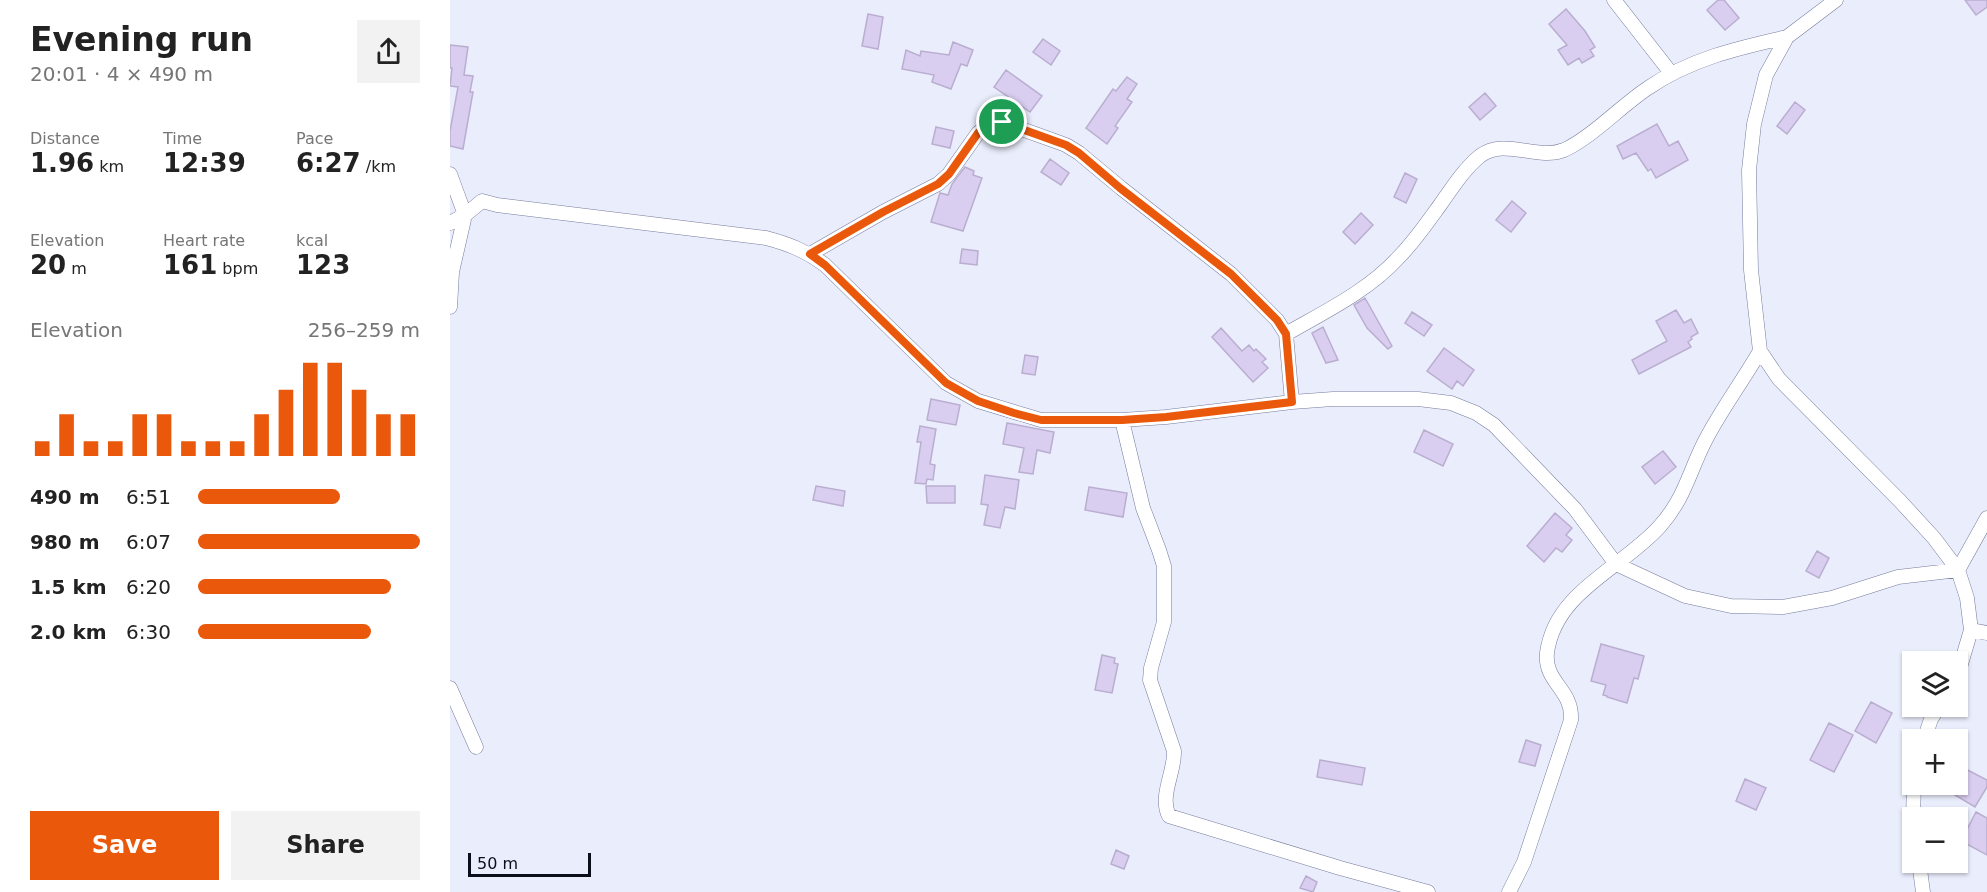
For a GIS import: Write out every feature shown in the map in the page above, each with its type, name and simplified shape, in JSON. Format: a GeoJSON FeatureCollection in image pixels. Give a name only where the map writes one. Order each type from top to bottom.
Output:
{"type":"FeatureCollection","features":[{"type":"Feature","properties":{"kind":"street"},"geometry":{"type":"LineString","coordinates":[[1614,0],[1671,74]]}},
{"type":"Feature","properties":{"kind":"street"},"geometry":{"type":"LineString","coordinates":[[1836,0],[1787,37],[1766,75],[1754,124],[1749,170],[1751,270],[1760,351],[1779,379],[1900,501],[1934,538],[1958,570],[1967,598],[1971,630],[1965,651]]}},
{"type":"Feature","properties":{"kind":"street"},"geometry":{"type":"LineString","coordinates":[[1286,334],[1368,285],[1397,260],[1427,224],[1458,180],[1479,157],[1493,150],[1509,148],[1558,153],[1573,146],[1647,88],[1671,74],[1726,51],[1787,37]]}},
{"type":"Feature","properties":{"kind":"street"},"geometry":{"type":"LineString","coordinates":[[810,254],[883,212],[938,184],[949,174],[978,133],[990,124],[1002,122],[1066,145],[1079,153],[1231,274],[1277,320],[1286,334],[1292,402]]}},
{"type":"Feature","properties":{"kind":"street"},"geometry":{"type":"LineString","coordinates":[[450,174],[465,215],[452,272],[450,307]]}},
{"type":"Feature","properties":{"kind":"street"},"geometry":{"type":"LineString","coordinates":[[450,223],[483,201],[509,207],[766,238],[793,245],[825,265],[946,383],[978,401],[1041,420],[1122,420],[1333,399],[1418,399],[1451,403],[1476,412],[1494,425],[1575,509],[1616,564],[1685,596],[1731,606],[1783,606],[1833,597],[1898,577],[1958,570]]}},
{"type":"Feature","properties":{"kind":"street"},"geometry":{"type":"LineString","coordinates":[[1509,892],[1524,862],[1571,720],[1571,708],[1567,697],[1557,686],[1548,669],[1547,654],[1552,635],[1565,610],[1582,590],[1649,538],[1675,506],[1685,489],[1704,442],[1760,351]]}},
{"type":"Feature","properties":{"kind":"street"},"geometry":{"type":"LineString","coordinates":[[1122,420],[1143,508],[1164,567],[1164,622],[1151,668],[1150,680],[1174,751],[1165,801],[1168,816],[1428,892]]}},
{"type":"Feature","properties":{"kind":"street"},"geometry":{"type":"LineString","coordinates":[[1958,570],[1987,518]]}},
{"type":"Feature","properties":{"kind":"street"},"geometry":{"type":"LineString","coordinates":[[1971,630],[1987,633]]}},
{"type":"Feature","properties":{"kind":"street"},"geometry":{"type":"LineString","coordinates":[[450,688],[476,747]]}},
{"type":"Feature","properties":{"kind":"street"},"geometry":{"type":"LineString","coordinates":[[1920,873],[1923,892]]}},
{"type":"Feature","properties":{"kind":"building"},"geometry":{"type":"Polygon","coordinates":[[[1718,0],[1724,0],[1739,18],[1725,30],[1707,10],[1718,0]]]}},
{"type":"Feature","properties":{"kind":"building"},"geometry":{"type":"Polygon","coordinates":[[[1965,0],[1987,0],[1987,7],[1976,15],[1965,0]]]}},
{"type":"Feature","properties":{"kind":"building"},"geometry":{"type":"Polygon","coordinates":[[[1566,9],[1595,47],[1590,50],[1594,56],[1582,63],[1579,58],[1568,65],[1558,50],[1567,45],[1549,24],[1566,9]]]}},
{"type":"Feature","properties":{"kind":"building"},"geometry":{"type":"Polygon","coordinates":[[[868,14],[883,17],[878,49],[862,46],[868,14]]]}},
{"type":"Feature","properties":{"kind":"building"},"geometry":{"type":"Polygon","coordinates":[[[1043,39],[1060,51],[1051,65],[1033,52],[1043,39]]]}},
{"type":"Feature","properties":{"kind":"building"},"geometry":{"type":"Polygon","coordinates":[[[953,42],[973,50],[967,66],[961,64],[951,89],[932,82],[934,75],[902,69],[906,50],[920,56],[921,51],[949,55],[953,42]]]}},
{"type":"Feature","properties":{"kind":"building"},"geometry":{"type":"Polygon","coordinates":[[[450,45],[468,47],[464,75],[473,76],[470,92],[473,92],[463,149],[450,146],[450,131],[458,87],[450,86],[452,68],[450,68],[450,45]]]}},
{"type":"Feature","properties":{"kind":"building"},"geometry":{"type":"Polygon","coordinates":[[[1006,70],[1042,96],[1030,112],[994,87],[1006,70]]]}},
{"type":"Feature","properties":{"kind":"building"},"geometry":{"type":"Polygon","coordinates":[[[1127,77],[1137,84],[1127,99],[1132,102],[1115,126],[1118,128],[1107,144],[1086,128],[1113,89],[1116,91],[1127,77]]]}},
{"type":"Feature","properties":{"kind":"building"},"geometry":{"type":"Polygon","coordinates":[[[1485,93],[1496,106],[1480,120],[1469,107],[1485,93]]]}},
{"type":"Feature","properties":{"kind":"building"},"geometry":{"type":"Polygon","coordinates":[[[1795,102],[1805,110],[1787,134],[1777,126],[1795,102]]]}},
{"type":"Feature","properties":{"kind":"building"},"geometry":{"type":"Polygon","coordinates":[[[1657,124],[1669,146],[1678,141],[1688,160],[1656,178],[1651,169],[1648,171],[1636,153],[1623,159],[1617,146],[1657,124]]]}},
{"type":"Feature","properties":{"kind":"building"},"geometry":{"type":"Polygon","coordinates":[[[936,127],[954,131],[950,148],[932,144],[936,127]]]}},
{"type":"Feature","properties":{"kind":"building"},"geometry":{"type":"Polygon","coordinates":[[[1050,159],[1069,173],[1061,185],[1041,172],[1050,159]]]}},
{"type":"Feature","properties":{"kind":"building"},"geometry":{"type":"Polygon","coordinates":[[[965,167],[974,171],[973,175],[982,178],[963,231],[931,222],[940,193],[948,195],[952,184],[965,167]]]}},
{"type":"Feature","properties":{"kind":"building"},"geometry":{"type":"Polygon","coordinates":[[[1405,173],[1417,179],[1406,203],[1394,197],[1405,173]]]}},
{"type":"Feature","properties":{"kind":"building"},"geometry":{"type":"Polygon","coordinates":[[[1512,201],[1526,213],[1511,232],[1496,220],[1512,201]]]}},
{"type":"Feature","properties":{"kind":"building"},"geometry":{"type":"Polygon","coordinates":[[[1361,213],[1373,225],[1355,244],[1343,232],[1361,213]]]}},
{"type":"Feature","properties":{"kind":"building"},"geometry":{"type":"Polygon","coordinates":[[[962,249],[978,251],[977,265],[960,263],[962,249]]]}},
{"type":"Feature","properties":{"kind":"building"},"geometry":{"type":"Polygon","coordinates":[[[1365,298],[1392,346],[1388,349],[1367,328],[1354,305],[1365,298]]]}},
{"type":"Feature","properties":{"kind":"building"},"geometry":{"type":"Polygon","coordinates":[[[1676,310],[1684,323],[1691,319],[1698,333],[1688,342],[1691,347],[1639,374],[1632,360],[1667,341],[1656,321],[1676,310]]]}},
{"type":"Feature","properties":{"kind":"building"},"geometry":{"type":"Polygon","coordinates":[[[1412,312],[1432,325],[1424,336],[1405,323],[1412,312]]]}},
{"type":"Feature","properties":{"kind":"building"},"geometry":{"type":"Polygon","coordinates":[[[1323,327],[1338,360],[1326,363],[1312,333],[1323,327]]]}},
{"type":"Feature","properties":{"kind":"building"},"geometry":{"type":"Polygon","coordinates":[[[1221,328],[1242,351],[1249,345],[1266,359],[1262,362],[1268,368],[1253,382],[1212,337],[1221,328]]]}},
{"type":"Feature","properties":{"kind":"building"},"geometry":{"type":"Polygon","coordinates":[[[1444,348],[1474,370],[1463,386],[1457,381],[1452,389],[1427,371],[1444,348]]]}},
{"type":"Feature","properties":{"kind":"building"},"geometry":{"type":"Polygon","coordinates":[[[1025,355],[1038,357],[1035,375],[1022,373],[1025,355]]]}},
{"type":"Feature","properties":{"kind":"building"},"geometry":{"type":"Polygon","coordinates":[[[931,399],[960,405],[956,425],[927,420],[931,399]]]}},
{"type":"Feature","properties":{"kind":"building"},"geometry":{"type":"Polygon","coordinates":[[[1007,423],[1054,432],[1050,453],[1037,450],[1033,474],[1019,472],[1024,448],[1003,444],[1007,423]]]}},
{"type":"Feature","properties":{"kind":"building"},"geometry":{"type":"Polygon","coordinates":[[[920,426],[936,429],[930,464],[935,465],[933,480],[927,479],[926,484],[915,483],[921,442],[917,442],[920,426]]]}},
{"type":"Feature","properties":{"kind":"building"},"geometry":{"type":"Polygon","coordinates":[[[1424,430],[1453,444],[1443,466],[1414,452],[1424,430]]]}},
{"type":"Feature","properties":{"kind":"building"},"geometry":{"type":"Polygon","coordinates":[[[1663,451],[1676,467],[1655,484],[1642,467],[1663,451]]]}},
{"type":"Feature","properties":{"kind":"building"},"geometry":{"type":"Polygon","coordinates":[[[985,475],[1019,480],[1015,509],[1005,507],[1000,528],[984,525],[988,505],[981,504],[985,475]]]}},
{"type":"Feature","properties":{"kind":"building"},"geometry":{"type":"Polygon","coordinates":[[[816,486],[845,491],[843,506],[813,500],[816,486]]]}},
{"type":"Feature","properties":{"kind":"building"},"geometry":{"type":"Polygon","coordinates":[[[926,486],[955,486],[955,503],[927,503],[926,486]]]}},
{"type":"Feature","properties":{"kind":"building"},"geometry":{"type":"Polygon","coordinates":[[[1089,487],[1127,493],[1123,517],[1085,510],[1089,487]]]}},
{"type":"Feature","properties":{"kind":"building"},"geometry":{"type":"Polygon","coordinates":[[[1555,513],[1572,528],[1566,535],[1572,540],[1562,552],[1556,548],[1544,562],[1527,546],[1555,513]]]}},
{"type":"Feature","properties":{"kind":"building"},"geometry":{"type":"Polygon","coordinates":[[[1817,551],[1829,558],[1819,578],[1806,571],[1817,551]]]}},
{"type":"Feature","properties":{"kind":"building"},"geometry":{"type":"Polygon","coordinates":[[[1601,644],[1644,656],[1638,679],[1634,678],[1627,703],[1603,695],[1606,685],[1591,681],[1601,644]]]}},
{"type":"Feature","properties":{"kind":"building"},"geometry":{"type":"Polygon","coordinates":[[[1102,655],[1115,658],[1114,663],[1118,664],[1112,693],[1095,690],[1102,655]]]}},
{"type":"Feature","properties":{"kind":"building"},"geometry":{"type":"Polygon","coordinates":[[[1871,702],[1892,713],[1876,743],[1855,731],[1871,702]]]}},
{"type":"Feature","properties":{"kind":"building"},"geometry":{"type":"Polygon","coordinates":[[[1829,723],[1853,735],[1834,772],[1810,760],[1829,723]]]}},
{"type":"Feature","properties":{"kind":"building"},"geometry":{"type":"Polygon","coordinates":[[[1526,740],[1541,745],[1535,766],[1519,762],[1526,740]]]}},
{"type":"Feature","properties":{"kind":"building"},"geometry":{"type":"Polygon","coordinates":[[[1320,760],[1365,768],[1362,785],[1317,777],[1320,760]]]}},
{"type":"Feature","properties":{"kind":"building"},"geometry":{"type":"Polygon","coordinates":[[[1968,770],[1987,780],[1987,787],[1975,807],[1955,795],[1968,795],[1968,770]]]}},
{"type":"Feature","properties":{"kind":"building"},"geometry":{"type":"Polygon","coordinates":[[[1745,779],[1766,788],[1756,810],[1736,801],[1745,779]]]}},
{"type":"Feature","properties":{"kind":"building"},"geometry":{"type":"Polygon","coordinates":[[[1976,812],[1987,818],[1987,855],[1968,845],[1968,827],[1976,812]]]}},
{"type":"Feature","properties":{"kind":"building"},"geometry":{"type":"Polygon","coordinates":[[[1116,850],[1129,856],[1124,869],[1111,864],[1116,850]]]}},
{"type":"Feature","properties":{"kind":"building"},"geometry":{"type":"Polygon","coordinates":[[[1306,876],[1317,882],[1313,892],[1300,888],[1306,876]]]}},
{"type":"Feature","properties":{"kind":"route"},"geometry":{"type":"LineString","coordinates":[[1002,122],[1066,145],[1079,153],[1120,188],[1231,274],[1277,320],[1286,334],[1292,402],[1122,420],[1041,420],[1014,413],[978,401],[946,383],[825,265],[810,254],[883,212],[938,184],[949,174],[978,133],[990,124],[1002,122]]}}]}
